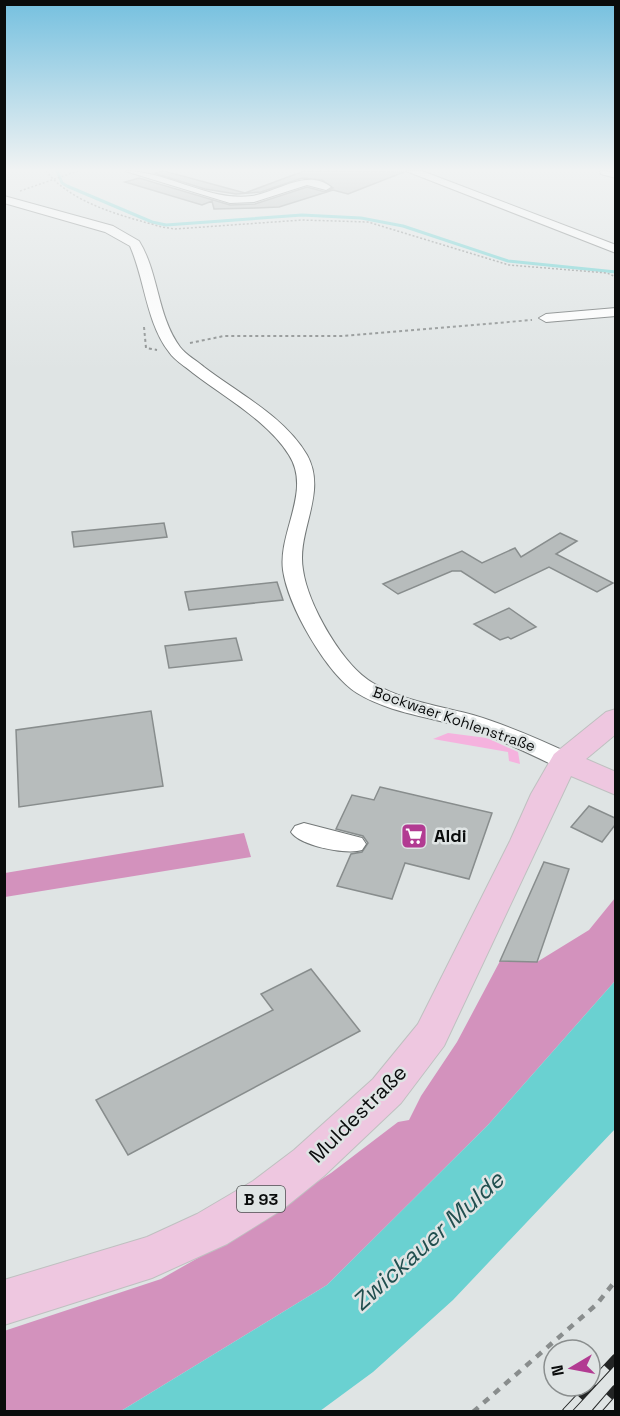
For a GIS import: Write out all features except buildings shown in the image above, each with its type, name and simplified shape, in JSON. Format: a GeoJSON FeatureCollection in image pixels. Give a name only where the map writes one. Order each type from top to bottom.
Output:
{"type":"FeatureCollection","features":[{"type":"Feature","properties":{"kind":"main road","name":"Muldestraße"},"geometry":{"type":"LineString","coordinates":[[4,1303],[152,1257],[212,1229],[268,1195],[309,1163],[387,1091],[431,1035],[526,841],[546,794],[565,761],[615,718]]}},
{"type":"Feature","properties":{"kind":"main road"},"geometry":{"type":"LineString","coordinates":[[565,761],[615,785]]}},
{"type":"Feature","properties":{"kind":"street"},"geometry":{"type":"LineString","coordinates":[[123,237],[135,244],[172,346]]}},
{"type":"Feature","properties":{"kind":"street"},"geometry":{"type":"LineString","coordinates":[[585,237],[615,249]]}},
{"type":"Feature","properties":{"kind":"street"},"geometry":{"type":"LineString","coordinates":[[546,318],[615,312]]}},
{"type":"Feature","properties":{"kind":"street","name":"Bockwaer Kohlenstraße"},"geometry":{"type":"LineString","coordinates":[[172,346],[272,428],[300,457],[304,471],[305,491],[293,553],[293,570],[323,640],[350,677],[365,688],[390,699],[478,724],[529,743],[565,761]]}},
{"type":"Feature","properties":{"kind":"street"},"geometry":{"type":"LineString","coordinates":[[304,831],[313,836],[353,844]]}},
{"type":"Feature","properties":{"kind":"path"},"geometry":{"type":"LineString","coordinates":[[417,237],[509,265],[607,273],[615,276]]}},
{"type":"Feature","properties":{"kind":"path"},"geometry":{"type":"LineString","coordinates":[[172,346],[224,336],[342,336],[546,318]]}},
{"type":"Feature","properties":{"kind":"path"},"geometry":{"type":"LineString","coordinates":[[472,1412],[597,1304],[615,1280]]}},
{"type":"Feature","properties":{"kind":"shaded area"},"geometry":{"type":"Polygon","coordinates":[[[448,733],[487,738],[518,752],[520,764],[509,761],[508,752],[433,739],[448,733]]]}},
{"type":"Feature","properties":{"kind":"shaded area"},"geometry":{"type":"Polygon","coordinates":[[[244,833],[251,857],[5,897],[5,873],[244,833]]]}},
{"type":"Feature","properties":{"kind":"shaded area"},"geometry":{"type":"Polygon","coordinates":[[[615,898],[615,981],[488,1125],[327,1285],[121,1411],[5,1411],[4,1331],[161,1279],[219,1246],[331,1173],[398,1122],[409,1120],[421,1096],[457,1042],[500,961],[537,962],[589,930],[615,898]]]}},
{"type":"Feature","properties":{"kind":"water","name":"Zwickauer Mulde"},"geometry":{"type":"Polygon","coordinates":[[[615,981],[615,1129],[453,1300],[373,1372],[320,1411],[121,1411],[327,1285],[488,1125],[615,981]]]}},
{"type":"Feature","properties":{"kind":"waterway"},"geometry":{"type":"LineString","coordinates":[[436,237],[508,261],[616,272]]}},
{"type":"Feature","properties":{"kind":"railway"},"geometry":{"type":"LineString","coordinates":[[566,1412],[616,1358]]}},
{"type":"Feature","properties":{"kind":"railway"},"geometry":{"type":"LineString","coordinates":[[596,1412],[616,1389]]}},
{"type":"Feature","properties":{"kind":"place","name":"Aldi"},"geometry":{"type":"Point","coordinates":[414,836]}}]}
